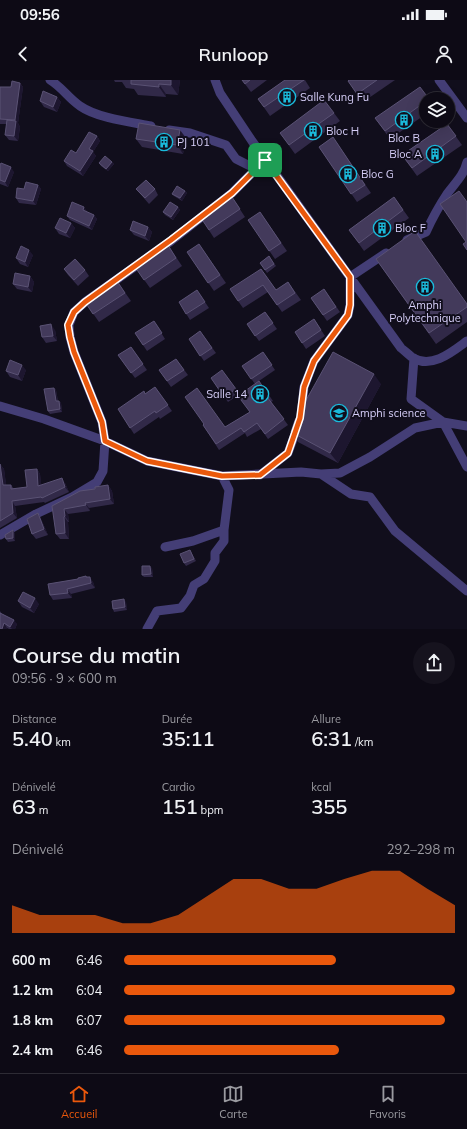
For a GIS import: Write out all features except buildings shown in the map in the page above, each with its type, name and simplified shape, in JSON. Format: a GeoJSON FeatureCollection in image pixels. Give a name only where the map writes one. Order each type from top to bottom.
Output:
{"type":"FeatureCollection","features":[{"type":"Feature","properties":{"kind":"street"},"geometry":{"type":"LineString","coordinates":[[50,80],[59,85],[80,106],[95,115],[190,133],[226,145],[236,159],[256,169]]}},
{"type":"Feature","properties":{"kind":"street"},"geometry":{"type":"LineString","coordinates":[[215,80],[220,93],[265,160],[401,348],[414,358],[427,362],[447,356],[467,341]]}},
{"type":"Feature","properties":{"kind":"street"},"geometry":{"type":"LineString","coordinates":[[439,80],[467,118]]}},
{"type":"Feature","properties":{"kind":"street"},"geometry":{"type":"LineString","coordinates":[[0,535],[97,482],[103,471],[105,441],[102,422],[74,352],[70,337],[68,325],[74,312],[85,302],[171,240],[232,193],[265,160]]}},
{"type":"Feature","properties":{"kind":"street"},"geometry":{"type":"LineString","coordinates":[[350,277],[404,241],[426,232],[440,204],[461,177],[467,162]]}},
{"type":"Feature","properties":{"kind":"street"},"geometry":{"type":"LineString","coordinates":[[260,475],[288,453],[300,418],[304,387],[314,361],[348,315],[350,305],[350,277]]}},
{"type":"Feature","properties":{"kind":"street"},"geometry":{"type":"LineString","coordinates":[[414,358],[411,399],[443,422],[467,467]]}},
{"type":"Feature","properties":{"kind":"street"},"geometry":{"type":"LineString","coordinates":[[0,406],[44,419],[105,441],[147,461],[222,476],[301,472],[321,474],[340,473],[370,457],[415,428],[443,422],[467,426]]}},
{"type":"Feature","properties":{"kind":"street"},"geometry":{"type":"LineString","coordinates":[[321,474],[351,494],[370,497],[395,531],[467,591]]}},
{"type":"Feature","properties":{"kind":"street"},"geometry":{"type":"LineString","coordinates":[[147,629],[157,611],[181,608],[190,596],[194,585],[204,578],[215,561],[215,552],[224,541],[229,490],[222,476]]}},
{"type":"Feature","properties":{"kind":"street"},"geometry":{"type":"LineString","coordinates":[[165,547],[193,541],[224,530]]}},
{"type":"Feature","properties":{"kind":"place","name":"Salle Kung Fu"},"geometry":{"type":"Point","coordinates":[287,97]}},
{"type":"Feature","properties":{"kind":"place","name":"Bloc B"},"geometry":{"type":"Point","coordinates":[404,120]}},
{"type":"Feature","properties":{"kind":"place","name":"Bloc H"},"geometry":{"type":"Point","coordinates":[313,131]}},
{"type":"Feature","properties":{"kind":"place","name":"PJ 101"},"geometry":{"type":"Point","coordinates":[164,142]}},
{"type":"Feature","properties":{"kind":"place","name":"Bloc A"},"geometry":{"type":"Point","coordinates":[435,154]}},
{"type":"Feature","properties":{"kind":"place","name":"Bloc G"},"geometry":{"type":"Point","coordinates":[348,174]}},
{"type":"Feature","properties":{"kind":"place","name":"Bloc F"},"geometry":{"type":"Point","coordinates":[382,228]}},
{"type":"Feature","properties":{"kind":"place","name":"Amphi Polytechnique"},"geometry":{"type":"Point","coordinates":[425,287]}},
{"type":"Feature","properties":{"kind":"place","name":"Salle 14"},"geometry":{"type":"Point","coordinates":[260,394]}},
{"type":"Feature","properties":{"kind":"place","name":"Amphi science"},"geometry":{"type":"Point","coordinates":[339,413]}},
{"type":"Feature","properties":{"kind":"route"},"geometry":{"type":"LineString","coordinates":[[265,160],[350,277],[350,305],[348,315],[314,361],[304,387],[300,418],[288,453],[260,475],[222,476],[147,461],[105,441],[102,422],[74,352],[70,337],[68,325],[74,312],[85,302],[171,240],[232,193],[265,160]]}}]}
